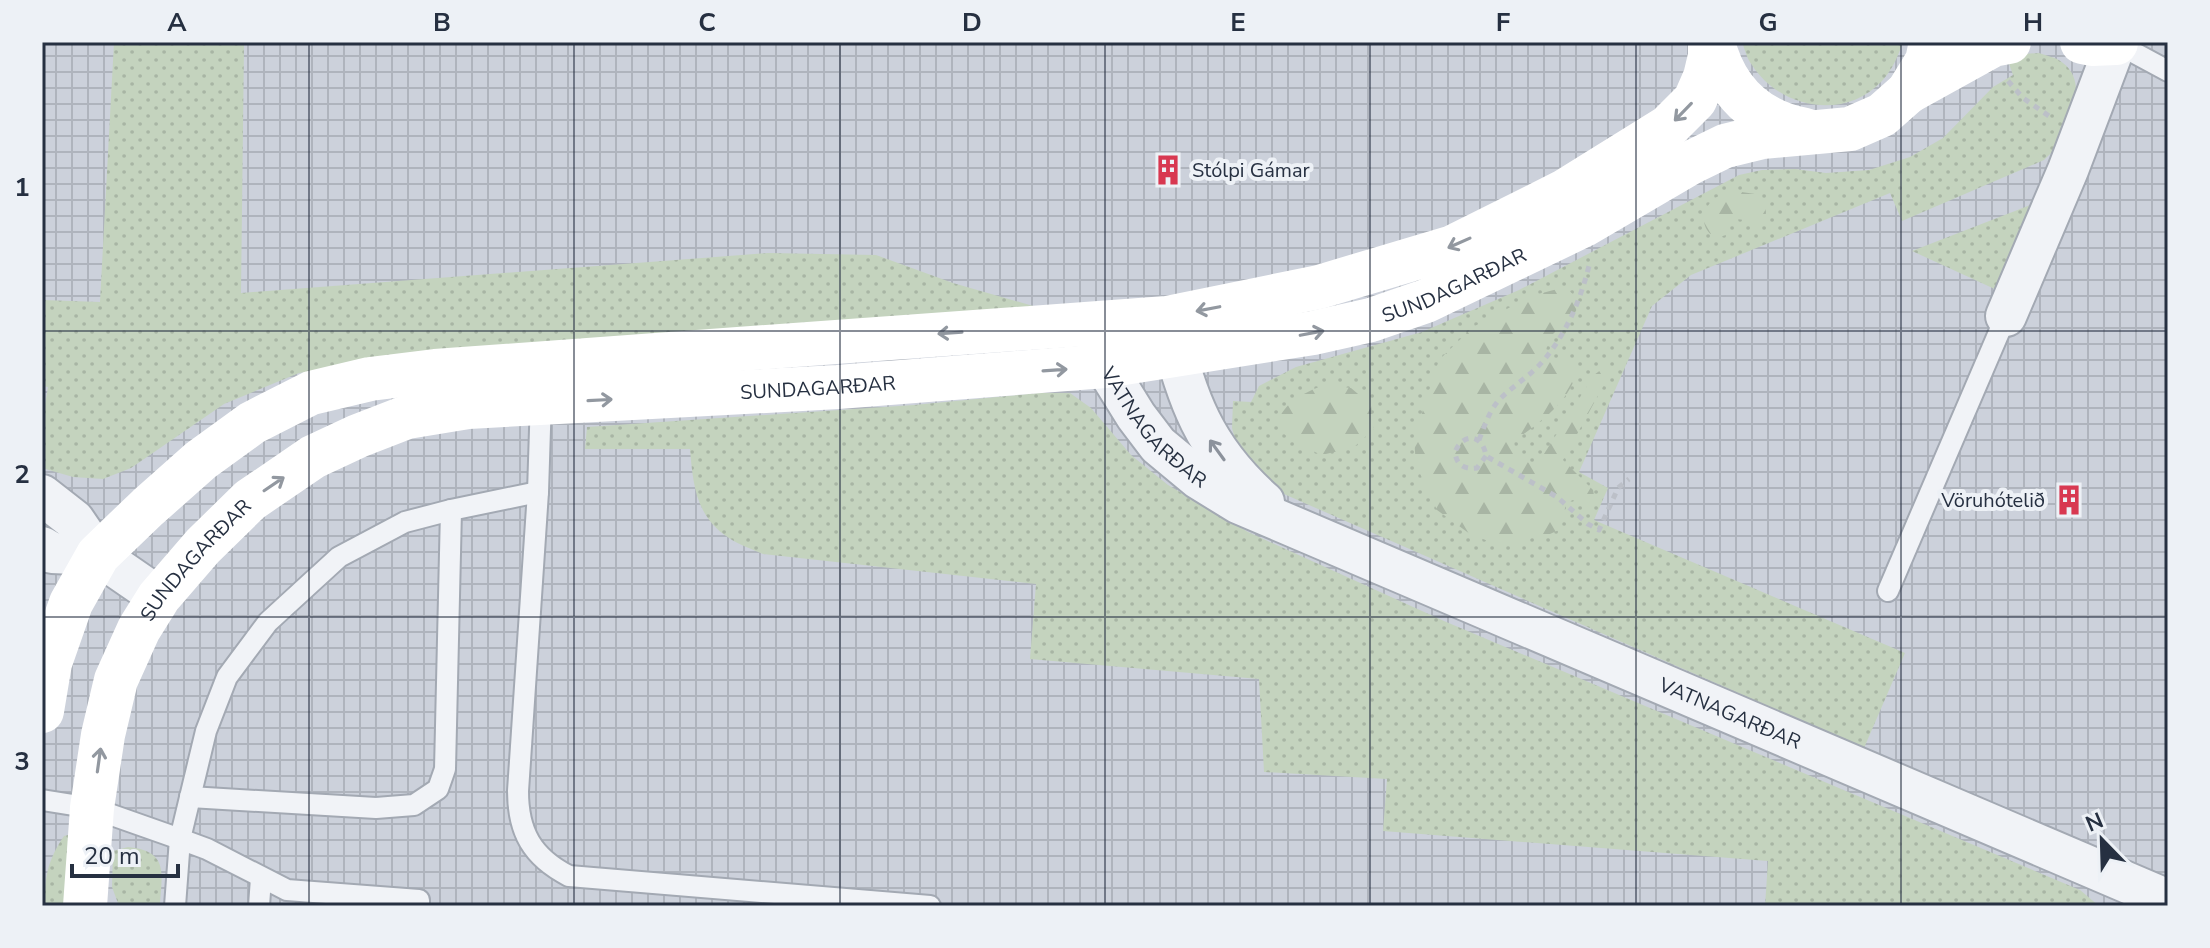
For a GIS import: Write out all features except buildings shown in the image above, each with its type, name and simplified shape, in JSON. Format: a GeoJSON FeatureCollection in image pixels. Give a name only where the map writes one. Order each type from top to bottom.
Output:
{"type":"FeatureCollection","features":[{"type":"Feature","properties":{"kind":"main road","name":"SUNDAGARÐAR"},"geometry":{"type":"LineString","coordinates":[[1711,42],[1733,90],[1756,111],[1784,126],[1815,132]]}},
{"type":"Feature","properties":{"kind":"main road","name":"SUNDAGARÐAR"},"geometry":{"type":"LineString","coordinates":[[42,711],[50,663],[71,603],[98,555],[201,460],[252,423],[311,393],[370,379],[838,387],[1105,366],[1171,337],[1319,287],[1453,247],[1565,191],[1668,127],[1695,100],[1705,77],[1711,42]]}},
{"type":"Feature","properties":{"kind":"main road","name":"SUNDAGARÐAR"},"geometry":{"type":"LineString","coordinates":[[1908,92],[1927,61],[1931,42]]}},
{"type":"Feature","properties":{"kind":"main road"},"geometry":{"type":"LineString","coordinates":[[2082,42],[2115,42]]}},
{"type":"Feature","properties":{"kind":"main road","name":"SUNDAGARÐAR"},"geometry":{"type":"LineString","coordinates":[[88,902],[92,808],[103,735],[116,680],[139,629],[159,597],[203,546],[250,500],[313,457],[358,436],[407,417],[468,407],[541,382],[1097,322],[1171,337],[1328,330],[1371,320],[1426,301],[1584,225],[1725,146],[1762,137],[1850,129],[1882,115],[1908,92],[1993,45],[2007,60]]}},
{"type":"Feature","properties":{"kind":"street"},"geometry":{"type":"LineString","coordinates":[[2006,316],[2068,170],[2115,42]]}},
{"type":"Feature","properties":{"kind":"street","name":"VATNAGARÐAR"},"geometry":{"type":"LineString","coordinates":[[1097,322],[1105,366],[1158,445],[1199,479],[1238,503],[2168,900]]}},
{"type":"Feature","properties":{"kind":"street","name":"VATNAGARÐAR"},"geometry":{"type":"LineString","coordinates":[[1171,337],[1191,402],[1209,438],[1239,480],[1291,526]]}},
{"type":"Feature","properties":{"kind":"street"},"geometry":{"type":"LineString","coordinates":[[42,495],[74,520],[98,555],[159,597]]}},
{"type":"Feature","properties":{"kind":"street"},"geometry":{"type":"LineString","coordinates":[[42,547],[52,553],[98,555]]}},
{"type":"Feature","properties":{"kind":"lane"},"geometry":{"type":"LineString","coordinates":[[2115,42],[2168,71]]}},
{"type":"Feature","properties":{"kind":"lane"},"geometry":{"type":"LineString","coordinates":[[1888,591],[2006,316]]}},
{"type":"Feature","properties":{"kind":"lane"},"geometry":{"type":"LineString","coordinates":[[541,382],[538,492],[518,791],[521,826],[529,842],[553,868],[569,876],[930,906]]}},
{"type":"Feature","properties":{"kind":"lane"},"geometry":{"type":"LineString","coordinates":[[175,906],[180,839],[206,731],[227,677],[268,622],[339,557],[405,522],[538,492]]}},
{"type":"Feature","properties":{"kind":"lane"},"geometry":{"type":"LineString","coordinates":[[190,797],[376,808],[414,805],[438,789],[445,769],[451,510]]}},
{"type":"Feature","properties":{"kind":"lane"},"geometry":{"type":"LineString","coordinates":[[42,800],[92,808],[180,839],[207,849],[287,890],[419,900],[419,906]]}},
{"type":"Feature","properties":{"kind":"lane"},"geometry":{"type":"LineString","coordinates":[[259,906],[261,878]]}},
{"type":"Feature","properties":{"kind":"path"},"geometry":{"type":"LineString","coordinates":[[2007,60],[2023,98],[2082,132]]}},
{"type":"Feature","properties":{"kind":"path"},"geometry":{"type":"LineString","coordinates":[[1479,440],[1501,398],[1543,361],[1564,333],[1581,296],[1591,253]]}},
{"type":"Feature","properties":{"kind":"path"},"geometry":{"type":"LineString","coordinates":[[1469,438],[1479,440],[1485,447],[1486,456],[1481,465],[1472,469],[1462,466],[1455,457],[1456,447],[1469,438]]}},
{"type":"Feature","properties":{"kind":"path"},"geometry":{"type":"LineString","coordinates":[[1486,456],[1557,497],[1599,530],[1618,488],[1629,479]]}},
{"type":"Feature","properties":{"kind":"shaded area"},"geometry":{"type":"Polygon","coordinates":[[[42,42],[2168,42],[2168,906],[42,906],[42,42]]]}},
{"type":"Feature","properties":{"kind":"green space"},"geometry":{"type":"Polygon","coordinates":[[[114,42],[229,42],[244,45],[241,293],[768,253],[876,255],[953,283],[1040,308],[386,360],[299,373],[224,404],[131,468],[103,479],[73,477],[42,468],[42,422],[48,387],[42,386],[42,300],[100,302],[114,42]]]}},
{"type":"Feature","properties":{"kind":"green space"},"geometry":{"type":"Polygon","coordinates":[[[1742,42],[1903,42],[1882,81],[1867,94],[1850,102],[1832,105],[1796,100],[1779,92],[1752,65],[1742,42]]]}},
{"type":"Feature","properties":{"kind":"green space"},"geometry":{"type":"Polygon","coordinates":[[[2039,53],[2063,63],[2070,71],[2076,89],[2076,100],[2066,131],[2058,146],[2044,160],[1902,221],[1890,193],[1691,275],[1652,306],[1579,472],[1608,488],[1594,520],[1905,653],[1864,748],[1277,491],[1239,454],[1232,428],[1233,401],[1251,402],[1259,386],[1296,367],[1422,332],[1519,290],[1739,175],[1762,170],[1795,169],[1826,173],[1869,170],[1910,157],[1943,138],[1993,87],[2013,75],[2006,55],[2039,53]]]}},
{"type":"Feature","properties":{"kind":"green space"},"geometry":{"type":"Polygon","coordinates":[[[1735,191],[1755,194],[1765,204],[1766,216],[1756,224],[1736,219],[1728,225],[1726,235],[1716,238],[1705,225],[1707,208],[1715,198],[1735,191]]]}},
{"type":"Feature","properties":{"kind":"green space"},"geometry":{"type":"Polygon","coordinates":[[[2033,204],[1999,291],[1912,251],[2033,204]]]}},
{"type":"Feature","properties":{"kind":"green space"},"geometry":{"type":"Polygon","coordinates":[[[1565,287],[1578,299],[1576,311],[1551,336],[1545,352],[1551,363],[1569,361],[1577,370],[1574,381],[1561,401],[1543,419],[1514,441],[1521,458],[1537,465],[1594,375],[1602,369],[1607,370],[1607,379],[1563,460],[1593,490],[1595,501],[1586,508],[1573,500],[1566,503],[1561,529],[1535,536],[1521,544],[1501,546],[1470,534],[1437,510],[1416,465],[1414,438],[1439,360],[1473,327],[1531,296],[1565,287]]]}},
{"type":"Feature","properties":{"kind":"green space"},"geometry":{"type":"Polygon","coordinates":[[[1324,385],[1351,388],[1371,405],[1374,429],[1353,448],[1321,455],[1291,440],[1277,423],[1290,403],[1324,385]]]}},
{"type":"Feature","properties":{"kind":"green space"},"geometry":{"type":"Polygon","coordinates":[[[1038,393],[1070,393],[1091,408],[1131,455],[1168,485],[1248,532],[1444,621],[2080,890],[2099,906],[1765,906],[1768,861],[1383,831],[1387,779],[1264,772],[1259,679],[1030,659],[1036,584],[763,554],[733,540],[709,520],[698,499],[690,449],[585,449],[587,427],[914,405],[1038,393]]]}},
{"type":"Feature","properties":{"kind":"green space"},"geometry":{"type":"Polygon","coordinates":[[[68,835],[67,906],[44,906],[50,861],[64,836],[68,835]]]}},
{"type":"Feature","properties":{"kind":"green space"},"geometry":{"type":"Polygon","coordinates":[[[128,847],[151,853],[157,859],[162,874],[160,906],[119,906],[112,887],[113,851],[128,847]]]}},
{"type":"Feature","properties":{"kind":"place","name":"Stólpi Gámar"},"geometry":{"type":"Point","coordinates":[1168,170]}},
{"type":"Feature","properties":{"kind":"place","name":"Vöruhótelið"},"geometry":{"type":"Point","coordinates":[2069,500]}}]}
